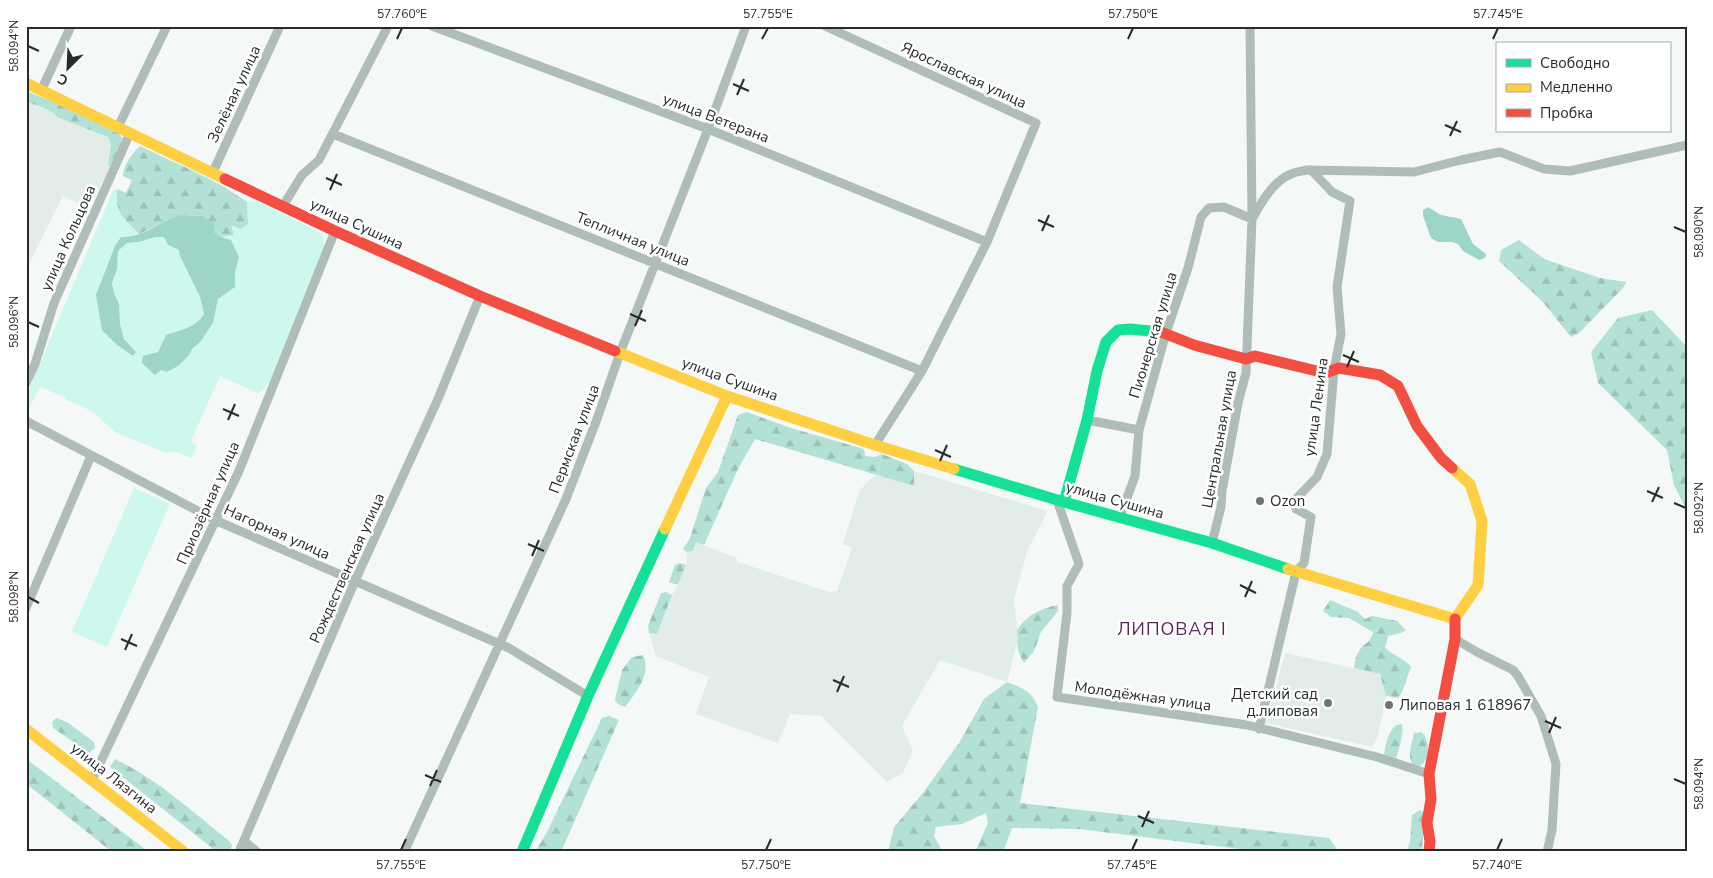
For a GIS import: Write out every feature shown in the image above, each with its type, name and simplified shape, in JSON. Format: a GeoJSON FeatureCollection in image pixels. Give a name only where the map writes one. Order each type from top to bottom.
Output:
{"type":"FeatureCollection","features":[{"type":"Feature","properties":{"kind":"street"},"geometry":{"type":"LineString","coordinates":[[41,91],[71,26]]}},
{"type":"Feature","properties":{"kind":"street"},"geometry":{"type":"LineString","coordinates":[[118,127],[167,26]]}},
{"type":"Feature","properties":{"kind":"street","name":"Зелёная улица"},"geometry":{"type":"LineString","coordinates":[[213,172],[280,26]]}},
{"type":"Feature","properties":{"kind":"street"},"geometry":{"type":"LineString","coordinates":[[283,206],[302,175],[318,160],[388,26]]}},
{"type":"Feature","properties":{"kind":"street","name":"улица Ветерана"},"geometry":{"type":"LineString","coordinates":[[432,26],[708,129],[987,242]]}},
{"type":"Feature","properties":{"kind":"street","name":"Пермская улица"},"geometry":{"type":"LineString","coordinates":[[404,852],[566,499],[746,26]]}},
{"type":"Feature","properties":{"kind":"street","name":"Ярославская улица"},"geometry":{"type":"LineString","coordinates":[[825,26],[1036,123],[987,242]]}},
{"type":"Feature","properties":{"kind":"street","name":"Центральная улица"},"geometry":{"type":"LineString","coordinates":[[1212,543],[1238,403],[1246,373],[1252,219],[1250,26]]}},
{"type":"Feature","properties":{"kind":"street","name":"улица Сушина"},"geometry":{"type":"LineString","coordinates":[[26,83],[335,231],[480,296],[728,396],[875,445],[1061,501],[1212,543],[1296,572],[1455,619]]}},
{"type":"Feature","properties":{"kind":"street","name":"улица Кольцова"},"geometry":{"type":"LineString","coordinates":[[26,383],[35,364],[54,303],[130,133]]}},
{"type":"Feature","properties":{"kind":"street","name":"Тепличная улица"},"geometry":{"type":"LineString","coordinates":[[332,134],[922,371]]}},
{"type":"Feature","properties":{"kind":"street","name":"Центральная улица"},"geometry":{"type":"LineString","coordinates":[[1252,219],[1261,203],[1276,185],[1291,174],[1312,170],[1414,172],[1500,152],[1544,169],[1570,170],[1687,145]]}},
{"type":"Feature","properties":{"kind":"street","name":"улица Ленина"},"geometry":{"type":"LineString","coordinates":[[1258,729],[1296,572],[1304,563],[1312,516],[1296,509],[1293,502],[1317,477],[1326,454],[1334,370],[1341,334],[1337,287],[1350,201],[1332,192],[1312,170]]}},
{"type":"Feature","properties":{"kind":"street","name":"Пионерская улица"},"geometry":{"type":"LineString","coordinates":[[1120,517],[1135,476],[1139,430],[1166,333],[1188,268],[1201,216],[1210,208],[1224,207],[1252,219]]}},
{"type":"Feature","properties":{"kind":"street","name":"Приозёрная улица"},"geometry":{"type":"LineString","coordinates":[[92,780],[216,521],[274,385],[335,231]]}},
{"type":"Feature","properties":{"kind":"street"},"geometry":{"type":"LineString","coordinates":[[875,445],[922,371],[987,242]]}},
{"type":"Feature","properties":{"kind":"street","name":"Рождественская улица"},"geometry":{"type":"LineString","coordinates":[[239,852],[355,581],[438,399],[480,296]]}},
{"type":"Feature","properties":{"kind":"street"},"geometry":{"type":"LineString","coordinates":[[1061,501],[1087,420],[1097,371],[1106,342],[1118,330],[1130,329],[1166,333],[1194,345],[1246,359],[1255,356],[1325,373],[1338,368],[1380,376],[1398,386],[1417,426],[1441,458],[1470,484],[1482,521],[1478,585],[1455,619],[1455,639],[1429,774],[1431,799],[1427,823],[1430,841],[1429,852]]}},
{"type":"Feature","properties":{"kind":"street"},"geometry":{"type":"LineString","coordinates":[[522,852],[588,696],[728,396]]}},
{"type":"Feature","properties":{"kind":"street"},"geometry":{"type":"LineString","coordinates":[[1087,420],[1139,430]]}},
{"type":"Feature","properties":{"kind":"street","name":"Нагорная улица"},"geometry":{"type":"LineString","coordinates":[[26,421],[216,521],[500,644],[588,696]]}},
{"type":"Feature","properties":{"kind":"street"},"geometry":{"type":"LineString","coordinates":[[26,608],[91,456]]}},
{"type":"Feature","properties":{"kind":"street","name":"Молодёжная улица"},"geometry":{"type":"LineString","coordinates":[[1061,501],[1079,564],[1067,586],[1067,613],[1057,697],[1247,725],[1377,757],[1429,774]]}},
{"type":"Feature","properties":{"kind":"street"},"geometry":{"type":"LineString","coordinates":[[1455,639],[1500,665],[1513,670],[1541,716],[1556,764],[1552,830],[1547,852]]}},
{"type":"Feature","properties":{"kind":"street","name":"улица Лязгина"},"geometry":{"type":"LineString","coordinates":[[26,729],[184,852]]}},
{"type":"Feature","properties":{"kind":"street"},"geometry":{"type":"LineString","coordinates":[[244,841],[257,852]]}},
{"type":"Feature","properties":{"kind":"shaded area"},"geometry":{"type":"Polygon","coordinates":[[[26,100],[47,109],[59,118],[108,137],[111,145],[108,164],[110,167],[97,193],[87,207],[63,196],[26,270],[26,100]]]}},
{"type":"Feature","properties":{"kind":"shaded area"},"geometry":{"type":"Polygon","coordinates":[[[117,189],[117,204],[121,215],[139,234],[129,237],[110,260],[105,269],[102,330],[136,352],[124,339],[120,324],[119,304],[112,283],[117,269],[118,251],[127,243],[164,237],[168,245],[179,250],[180,256],[200,297],[204,314],[201,319],[187,328],[166,335],[158,352],[161,370],[189,355],[213,323],[218,299],[235,287],[238,257],[231,240],[221,237],[234,235],[231,225],[248,224],[247,202],[257,201],[323,234],[324,247],[322,257],[301,303],[272,378],[258,393],[220,376],[191,441],[197,446],[191,458],[175,452],[165,453],[115,432],[93,412],[70,401],[68,402],[64,397],[40,387],[27,412],[28,417],[26,417],[26,397],[113,190],[117,189]]]}},
{"type":"Feature","properties":{"kind":"shaded area"},"geometry":{"type":"Polygon","coordinates":[[[1428,207],[1441,215],[1461,219],[1473,244],[1486,254],[1485,258],[1479,260],[1463,251],[1458,244],[1438,242],[1431,238],[1423,216],[1423,210],[1428,207]]]}},
{"type":"Feature","properties":{"kind":"shaded area"},"geometry":{"type":"Polygon","coordinates":[[[180,215],[202,216],[215,224],[214,232],[221,237],[231,240],[239,257],[235,273],[235,287],[218,299],[213,323],[189,355],[178,366],[167,372],[161,370],[155,375],[142,363],[143,356],[158,352],[166,335],[192,325],[201,319],[204,314],[200,297],[180,256],[179,250],[168,245],[164,237],[155,237],[139,242],[127,243],[118,251],[117,269],[112,283],[119,304],[120,324],[124,339],[136,352],[133,356],[116,344],[102,330],[96,295],[115,246],[121,237],[137,235],[180,215]]]}},
{"type":"Feature","properties":{"kind":"shaded area"},"geometry":{"type":"Polygon","coordinates":[[[914,471],[1048,511],[1028,549],[1014,599],[1018,639],[1007,682],[940,660],[902,726],[913,750],[903,773],[887,782],[821,716],[790,714],[778,743],[696,714],[709,677],[656,656],[649,633],[657,634],[686,565],[687,552],[693,551],[696,542],[736,558],[738,562],[829,592],[837,591],[852,548],[843,544],[859,491],[875,475],[914,486],[914,471]]]}},
{"type":"Feature","properties":{"kind":"shaded area"},"geometry":{"type":"Polygon","coordinates":[[[134,488],[170,504],[107,647],[72,632],[134,488]]]}},
{"type":"Feature","properties":{"kind":"shaded area","name":"Детский сад д.липовая"},"geometry":{"type":"Polygon","coordinates":[[[1285,653],[1380,674],[1386,696],[1378,736],[1372,747],[1266,723],[1285,653]]]}},
{"type":"Feature","properties":{"kind":"green space"},"geometry":{"type":"Polygon","coordinates":[[[26,91],[61,105],[119,134],[122,138],[121,145],[110,167],[108,164],[111,145],[108,137],[59,118],[47,109],[30,103],[26,100],[26,91]]]}},
{"type":"Feature","properties":{"kind":"green space"},"geometry":{"type":"Polygon","coordinates":[[[140,146],[209,179],[247,202],[248,224],[240,229],[231,225],[234,235],[221,237],[214,232],[202,216],[180,215],[139,234],[121,215],[117,204],[117,189],[126,193],[132,180],[123,176],[125,167],[128,160],[140,146]]]}},
{"type":"Feature","properties":{"kind":"green space"},"geometry":{"type":"Polygon","coordinates":[[[1519,240],[1544,259],[1600,278],[1626,282],[1623,288],[1579,333],[1571,337],[1542,301],[1499,261],[1501,250],[1519,240]]]}},
{"type":"Feature","properties":{"kind":"green space"},"geometry":{"type":"Polygon","coordinates":[[[1652,310],[1687,347],[1687,510],[1674,485],[1667,450],[1598,383],[1591,352],[1618,318],[1652,310]]]}},
{"type":"Feature","properties":{"kind":"green space"},"geometry":{"type":"Polygon","coordinates":[[[747,412],[791,428],[864,449],[865,456],[875,457],[882,454],[907,464],[914,471],[914,486],[755,439],[738,469],[704,545],[696,542],[693,551],[687,552],[683,549],[690,538],[706,488],[718,472],[738,415],[747,412]]]}},
{"type":"Feature","properties":{"kind":"green space"},"geometry":{"type":"Polygon","coordinates":[[[680,563],[686,565],[678,584],[669,582],[675,565],[680,563]]]}},
{"type":"Feature","properties":{"kind":"green space"},"geometry":{"type":"Polygon","coordinates":[[[666,592],[672,595],[657,634],[649,633],[648,626],[661,593],[666,592]]]}},
{"type":"Feature","properties":{"kind":"green space"},"geometry":{"type":"Polygon","coordinates":[[[1330,600],[1358,612],[1365,619],[1372,616],[1397,621],[1406,630],[1388,636],[1385,648],[1411,667],[1398,698],[1386,696],[1380,674],[1354,668],[1358,653],[1370,640],[1373,632],[1349,618],[1331,617],[1323,611],[1330,600]]]}},
{"type":"Feature","properties":{"kind":"green space"},"geometry":{"type":"Polygon","coordinates":[[[1058,605],[1058,611],[1041,632],[1034,651],[1024,663],[1018,650],[1017,630],[1035,613],[1058,605]]]}},
{"type":"Feature","properties":{"kind":"green space"},"geometry":{"type":"Polygon","coordinates":[[[643,655],[646,669],[642,683],[625,707],[618,704],[615,700],[622,670],[632,657],[643,655]]]}},
{"type":"Feature","properties":{"kind":"green space"},"geometry":{"type":"Polygon","coordinates":[[[1007,682],[1022,688],[1030,694],[1038,707],[1020,803],[1329,838],[1339,852],[1263,852],[1079,829],[1012,828],[1003,852],[975,852],[988,823],[986,813],[962,824],[936,827],[934,836],[943,852],[888,852],[894,827],[923,793],[959,743],[984,699],[1007,682]]]}},
{"type":"Feature","properties":{"kind":"green space"},"geometry":{"type":"Polygon","coordinates":[[[609,716],[619,720],[561,852],[535,852],[547,832],[602,718],[609,716]]]}},
{"type":"Feature","properties":{"kind":"green space"},"geometry":{"type":"Polygon","coordinates":[[[56,718],[67,722],[94,742],[95,748],[89,753],[53,728],[52,722],[56,718]]]}},
{"type":"Feature","properties":{"kind":"green space"},"geometry":{"type":"Polygon","coordinates":[[[1402,724],[1402,736],[1396,758],[1386,757],[1384,754],[1389,734],[1396,725],[1402,724]]]}},
{"type":"Feature","properties":{"kind":"green space"},"geometry":{"type":"Polygon","coordinates":[[[1422,732],[1427,740],[1428,751],[1425,760],[1418,767],[1412,764],[1410,752],[1414,733],[1422,732]]]}},
{"type":"Feature","properties":{"kind":"green space"},"geometry":{"type":"Polygon","coordinates":[[[115,759],[160,786],[229,841],[232,845],[230,852],[217,852],[110,767],[115,759]]]}},
{"type":"Feature","properties":{"kind":"green space"},"geometry":{"type":"Polygon","coordinates":[[[29,761],[149,852],[112,852],[29,786],[26,782],[26,763],[29,761]]]}},
{"type":"Feature","properties":{"kind":"green space"},"geometry":{"type":"Polygon","coordinates":[[[1420,810],[1424,813],[1422,852],[1406,852],[1410,842],[1412,815],[1420,810]]]}},
{"type":"Feature","properties":{"kind":"traffic: fast"},"geometry":{"type":"LineString","coordinates":[[1064,502],[1106,342],[1118,330],[1130,329],[1161,332]]}},
{"type":"Feature","properties":{"kind":"traffic: fast"},"geometry":{"type":"LineString","coordinates":[[954,469],[1212,543],[1288,569]]}},
{"type":"Feature","properties":{"kind":"traffic: fast"},"geometry":{"type":"LineString","coordinates":[[522,852],[588,696],[665,529]]}},
{"type":"Feature","properties":{"kind":"traffic: slow"},"geometry":{"type":"LineString","coordinates":[[26,83],[225,179]]}},
{"type":"Feature","properties":{"kind":"traffic: slow"},"geometry":{"type":"LineString","coordinates":[[615,351],[727,396],[954,469]]}},
{"type":"Feature","properties":{"kind":"traffic: slow"},"geometry":{"type":"LineString","coordinates":[[665,529],[727,396]]}},
{"type":"Feature","properties":{"kind":"traffic: slow"},"geometry":{"type":"LineString","coordinates":[[1452,468],[1470,484],[1482,521],[1478,585],[1455,619]]}},
{"type":"Feature","properties":{"kind":"traffic: slow"},"geometry":{"type":"LineString","coordinates":[[1288,569],[1455,619]]}},
{"type":"Feature","properties":{"kind":"traffic: slow"},"geometry":{"type":"LineString","coordinates":[[26,729],[184,852]]}},
{"type":"Feature","properties":{"kind":"traffic: jam"},"geometry":{"type":"LineString","coordinates":[[225,179],[480,296],[615,351]]}},
{"type":"Feature","properties":{"kind":"traffic: jam"},"geometry":{"type":"LineString","coordinates":[[1161,332],[1194,345],[1246,359],[1255,356],[1325,373],[1339,368],[1380,375],[1398,386],[1417,426],[1441,458],[1452,468]]}},
{"type":"Feature","properties":{"kind":"traffic: jam"},"geometry":{"type":"LineString","coordinates":[[1429,852],[1430,841],[1427,823],[1431,799],[1429,774],[1455,639],[1455,619]]}},
{"type":"Feature","properties":{"kind":"place","name":"Ozon"},"geometry":{"type":"Point","coordinates":[1260,501]}},
{"type":"Feature","properties":{"kind":"place","name":"Детский сад д.липовая"},"geometry":{"type":"Point","coordinates":[1328,703]}},
{"type":"Feature","properties":{"kind":"place","name":"Липовая 1 618967"},"geometry":{"type":"Point","coordinates":[1389,705]}},
{"type":"Feature","properties":{"kind":"district","name":"ЛИПОВАЯ I"},"geometry":{"type":"Point","coordinates":[1172,629]}}]}
